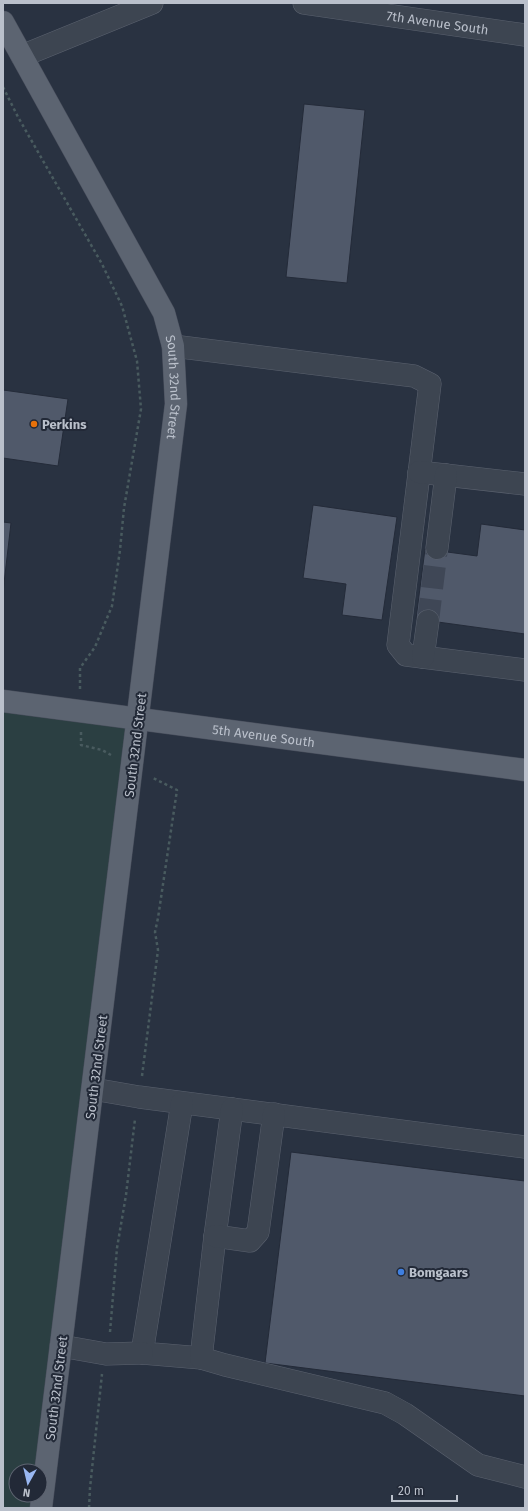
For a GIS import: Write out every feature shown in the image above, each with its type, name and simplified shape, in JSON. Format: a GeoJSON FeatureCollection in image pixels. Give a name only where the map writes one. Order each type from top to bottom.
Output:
{"type":"FeatureCollection","features":[{"type":"Feature","properties":{"kind":"main road","name":"South 32nd Street"},"geometry":{"type":"LineString","coordinates":[[3,22],[164,312],[173,346],[176,404],[139,720],[41,1508]]}},
{"type":"Feature","properties":{"kind":"main road","name":"5th Avenue South"},"geometry":{"type":"LineString","coordinates":[[3,701],[525,770]]}},
{"type":"Feature","properties":{"kind":"street"},"geometry":{"type":"LineString","coordinates":[[22,56],[152,3]]}},
{"type":"Feature","properties":{"kind":"street","name":"7th Avenue South"},"geometry":{"type":"LineString","coordinates":[[304,3],[525,35]]}},
{"type":"Feature","properties":{"kind":"street"},"geometry":{"type":"LineString","coordinates":[[173,346],[414,376],[430,384],[398,645],[406,655],[525,670]]}},
{"type":"Feature","properties":{"kind":"street"},"geometry":{"type":"LineString","coordinates":[[419,472],[525,484]]}},
{"type":"Feature","properties":{"kind":"street"},"geometry":{"type":"LineString","coordinates":[[437,548],[446,475]]}},
{"type":"Feature","properties":{"kind":"street"},"geometry":{"type":"LineString","coordinates":[[423,658],[428,621]]}},
{"type":"Feature","properties":{"kind":"street"},"geometry":{"type":"LineString","coordinates":[[93,1089],[139,1097],[525,1147]]}},
{"type":"Feature","properties":{"kind":"street"},"geometry":{"type":"LineString","coordinates":[[142,1353],[182,1102]]}},
{"type":"Feature","properties":{"kind":"street"},"geometry":{"type":"LineString","coordinates":[[201,1358],[232,1109]]}},
{"type":"Feature","properties":{"kind":"street"},"geometry":{"type":"LineString","coordinates":[[215,1236],[250,1242],[258,1232],[274,1114]]}},
{"type":"Feature","properties":{"kind":"street"},"geometry":{"type":"LineString","coordinates":[[61,1346],[106,1354],[142,1353],[201,1358],[385,1403],[405,1414],[478,1465],[525,1478]]}},
{"type":"Feature","properties":{"kind":"green space"},"geometry":{"type":"Polygon","coordinates":[[[3,701],[139,720],[47,1463],[8,1463],[8,1503],[42,1503],[41,1508],[3,1508],[3,701]]]}},
{"type":"Feature","properties":{"kind":"building"},"geometry":{"type":"Polygon","coordinates":[[[304,104],[365,110],[347,283],[286,277],[304,104]]]}},
{"type":"Feature","properties":{"kind":"building"},"geometry":{"type":"Polygon","coordinates":[[[3,390],[68,399],[58,466],[3,458],[3,390]]]}},
{"type":"Feature","properties":{"kind":"building"},"geometry":{"type":"Polygon","coordinates":[[[313,505],[397,517],[382,620],[342,615],[346,584],[303,578],[313,505]]]}},
{"type":"Feature","properties":{"kind":"building"},"geometry":{"type":"Polygon","coordinates":[[[3,522],[11,523],[3,592],[3,522]]]}},
{"type":"Feature","properties":{"kind":"building"},"geometry":{"type":"Polygon","coordinates":[[[481,524],[525,530],[525,634],[416,619],[425,549],[477,556],[481,524]]]}},
{"type":"Feature","properties":{"kind":"building","name":"Bomgaars"},"geometry":{"type":"Polygon","coordinates":[[[291,1152],[525,1181],[525,1396],[265,1363],[291,1152]]]}},
{"type":"Feature","properties":{"kind":"tunnel"},"geometry":{"type":"LineString","coordinates":[[428,621],[437,548]]}},
{"type":"Feature","properties":{"kind":"place","name":"Perkins"},"geometry":{"type":"Point","coordinates":[34,424]}},
{"type":"Feature","properties":{"kind":"place","name":"Bomgaars"},"geometry":{"type":"Point","coordinates":[401,1272]}}]}
